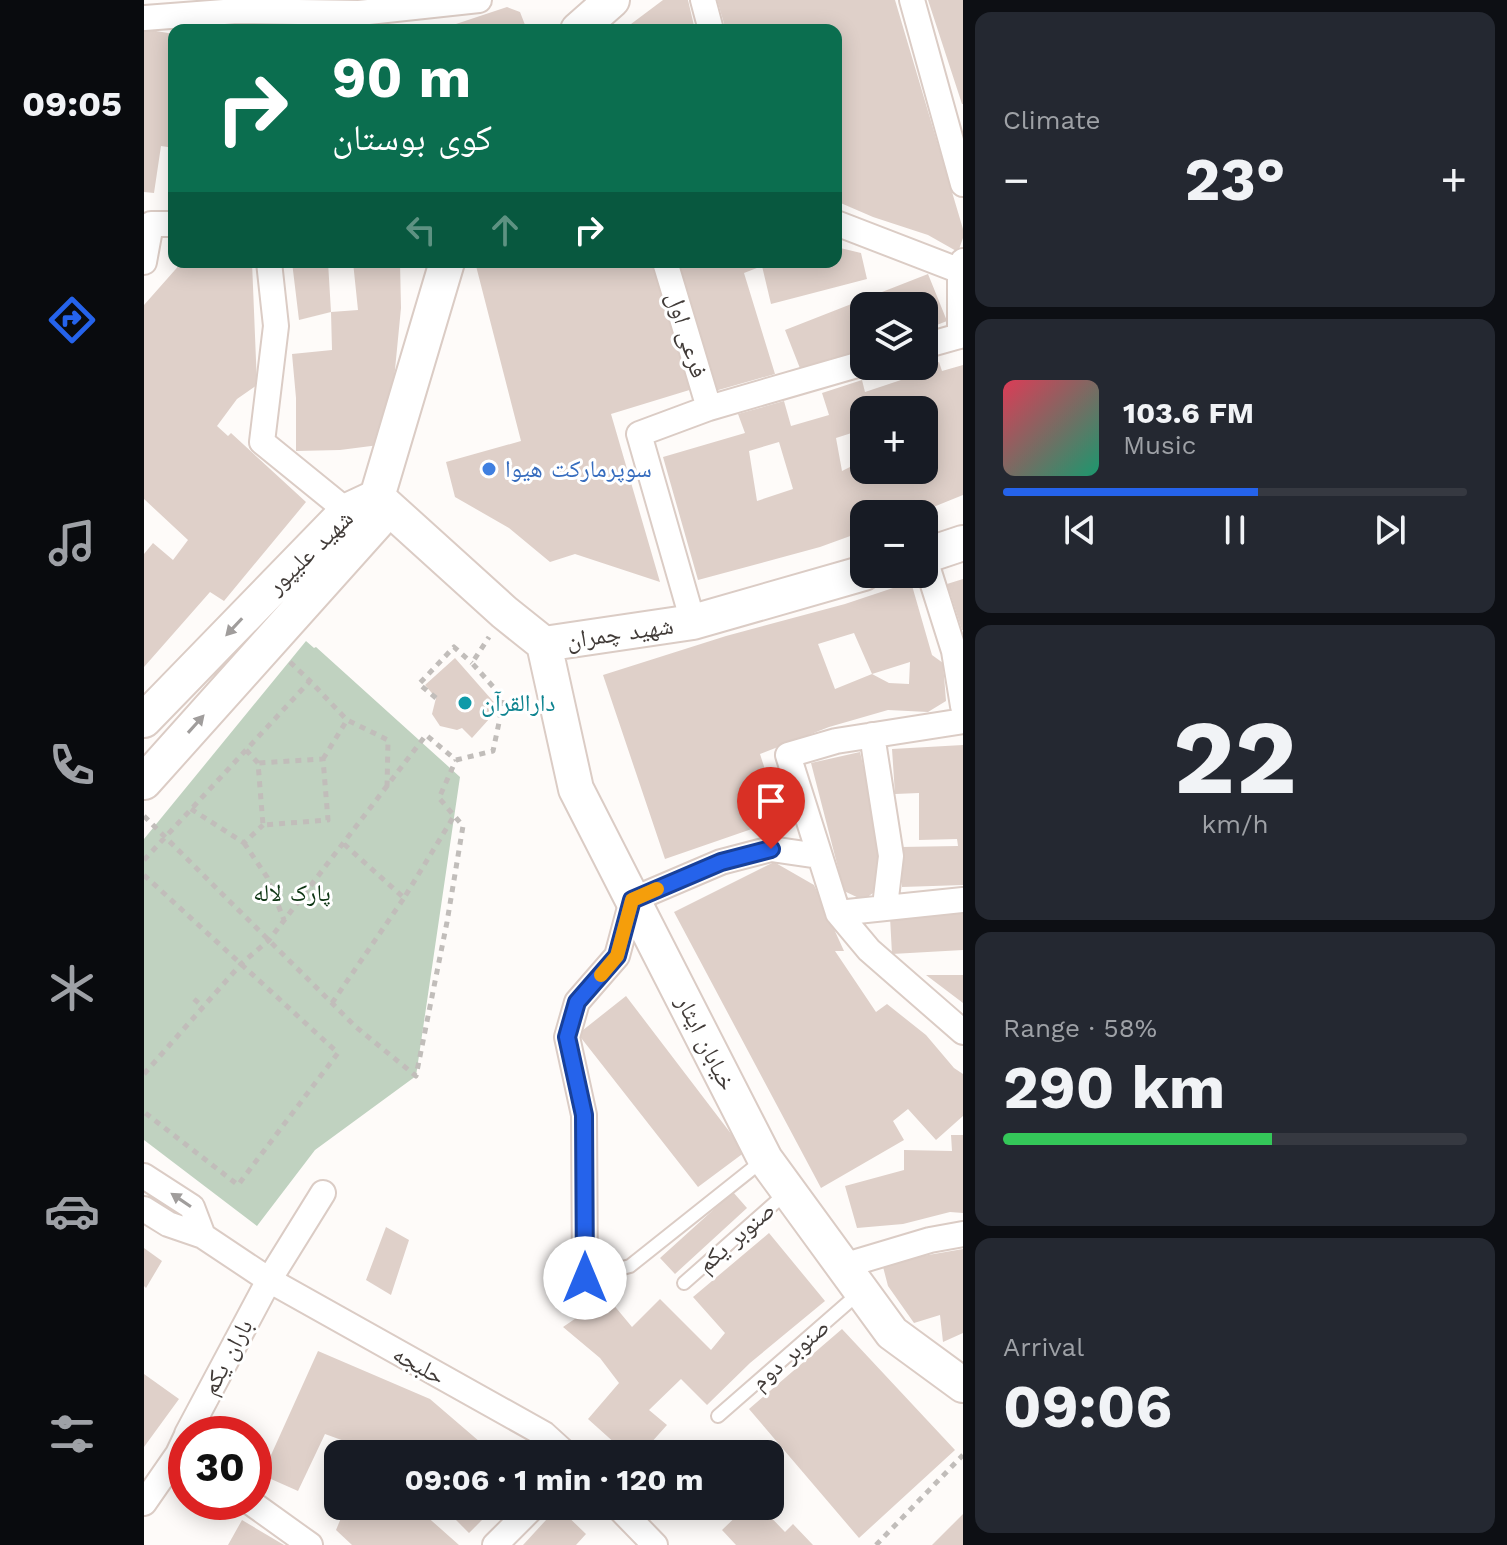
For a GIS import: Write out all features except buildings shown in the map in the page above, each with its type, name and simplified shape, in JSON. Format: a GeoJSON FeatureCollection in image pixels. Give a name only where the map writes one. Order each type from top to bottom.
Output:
{"type":"FeatureCollection","features":[{"type":"Feature","properties":{"kind":"main road"},"geometry":{"type":"LineString","coordinates":[[585,24],[612,0]]}},
{"type":"Feature","properties":{"kind":"main road","name":"شهید علیپور"},"geometry":{"type":"LineString","coordinates":[[144,782],[367,510],[445,268]]}},
{"type":"Feature","properties":{"kind":"main road","name":"شهید علیپور"},"geometry":{"type":"LineString","coordinates":[[144,720],[367,510]]}},
{"type":"Feature","properties":{"kind":"main road","name":"شهید چمران"},"geometry":{"type":"LineString","coordinates":[[367,510],[544,644],[693,622],[850,577]]}},
{"type":"Feature","properties":{"kind":"main road"},"geometry":{"type":"LineString","coordinates":[[938,551],[963,543]]}},
{"type":"Feature","properties":{"kind":"main road","name":"خیابان ایثار"},"geometry":{"type":"LineString","coordinates":[[544,644],[576,789],[765,1159],[892,1333],[963,1385]]}},
{"type":"Feature","properties":{"kind":"street"},"geometry":{"type":"LineString","coordinates":[[144,18],[340,6],[359,13],[479,0]]}},
{"type":"Feature","properties":{"kind":"street"},"geometry":{"type":"LineString","coordinates":[[703,0],[709,24]]}},
{"type":"Feature","properties":{"kind":"street"},"geometry":{"type":"LineString","coordinates":[[912,0],[963,184]]}},
{"type":"Feature","properties":{"kind":"street"},"geometry":{"type":"LineString","coordinates":[[144,262],[156,223]]}},
{"type":"Feature","properties":{"kind":"street"},"geometry":{"type":"LineString","coordinates":[[842,225],[962,268],[961,336],[938,342]]}},
{"type":"Feature","properties":{"kind":"street"},"geometry":{"type":"LineString","coordinates":[[270,268],[276,326],[262,442],[367,510]]}},
{"type":"Feature","properties":{"kind":"street","name":"فرعی اول"},"geometry":{"type":"LineString","coordinates":[[667,268],[709,408]]}},
{"type":"Feature","properties":{"kind":"street"},"geometry":{"type":"LineString","coordinates":[[693,622],[639,434],[709,408],[850,367]]}},
{"type":"Feature","properties":{"kind":"street"},"geometry":{"type":"LineString","coordinates":[[934,588],[954,651],[963,706]]}},
{"type":"Feature","properties":{"kind":"street"},"geometry":{"type":"LineString","coordinates":[[963,721],[836,741],[788,755],[838,913],[869,950],[963,1032]]}},
{"type":"Feature","properties":{"kind":"street"},"geometry":{"type":"LineString","coordinates":[[872,735],[891,856],[885,906]]}},
{"type":"Feature","properties":{"kind":"street"},"geometry":{"type":"LineString","coordinates":[[585,1278],[584,1115],[567,1037],[577,1002],[617,956],[632,900],[721,862],[771,849],[819,856]]}},
{"type":"Feature","properties":{"kind":"street"},"geometry":{"type":"LineString","coordinates":[[838,913],[963,900]]}},
{"type":"Feature","properties":{"kind":"street"},"geometry":{"type":"LineString","coordinates":[[144,1176],[192,1207],[203,1236]]}},
{"type":"Feature","properties":{"kind":"street","name":"باران یکم"},"geometry":{"type":"LineString","coordinates":[[199,1416],[269,1280],[323,1193]]}},
{"type":"Feature","properties":{"kind":"street"},"geometry":{"type":"LineString","coordinates":[[144,1209],[168,1224],[203,1236]]}},
{"type":"Feature","properties":{"kind":"street"},"geometry":{"type":"LineString","coordinates":[[852,1278],[930,1240],[963,1234]]}},
{"type":"Feature","properties":{"kind":"street","name":"حلبجه"},"geometry":{"type":"LineString","coordinates":[[203,1236],[269,1280],[551,1440]]}},
{"type":"Feature","properties":{"kind":"street","name":"باران یکم"},"geometry":{"type":"LineString","coordinates":[[144,1503],[168,1469]]}},
{"type":"Feature","properties":{"kind":"street"},"geometry":{"type":"LineString","coordinates":[[272,1518],[310,1545]]}},
{"type":"Feature","properties":{"kind":"street"},"geometry":{"type":"LineString","coordinates":[[495,1545],[520,1520]]}},
{"type":"Feature","properties":{"kind":"street"},"geometry":{"type":"LineString","coordinates":[[631,1520],[655,1545]]}},
{"type":"Feature","properties":{"kind":"lane"},"geometry":{"type":"LineString","coordinates":[[585,1278],[630,1266],[765,1159]]}},
{"type":"Feature","properties":{"kind":"lane","name":"صنوبر یکم"},"geometry":{"type":"LineString","coordinates":[[684,1283],[788,1191]]}},
{"type":"Feature","properties":{"kind":"lane","name":"صنوبر دوم"},"geometry":{"type":"LineString","coordinates":[[718,1416],[852,1278]]}},
{"type":"Feature","properties":{"kind":"path"},"geometry":{"type":"LineString","coordinates":[[472,663],[504,612]]}},
{"type":"Feature","properties":{"kind":"path"},"geometry":{"type":"LineString","coordinates":[[436,698],[419,684],[454,647],[504,699],[493,751],[456,760]]}},
{"type":"Feature","properties":{"kind":"path"},"geometry":{"type":"LineString","coordinates":[[144,860],[310,681],[347,720],[388,740],[387,788]]}},
{"type":"Feature","properties":{"kind":"path"},"geometry":{"type":"LineString","coordinates":[[244,843],[263,825],[328,820],[323,759],[347,720]]}},
{"type":"Feature","properties":{"kind":"path"},"geometry":{"type":"LineString","coordinates":[[144,1074],[241,964],[269,940],[426,735],[456,760]]}},
{"type":"Feature","properties":{"kind":"path"},"geometry":{"type":"LineString","coordinates":[[246,750],[258,763],[263,825]]}},
{"type":"Feature","properties":{"kind":"path"},"geometry":{"type":"LineString","coordinates":[[258,763],[323,759]]}},
{"type":"Feature","properties":{"kind":"path"},"geometry":{"type":"LineString","coordinates":[[144,816],[356,1027],[416,1076],[463,826],[439,798],[456,760]]}},
{"type":"Feature","properties":{"kind":"path"},"geometry":{"type":"LineString","coordinates":[[191,809],[244,843],[267,877],[284,921]]}},
{"type":"Feature","properties":{"kind":"path"},"geometry":{"type":"LineString","coordinates":[[332,1003],[404,898],[454,816]]}},
{"type":"Feature","properties":{"kind":"path"},"geometry":{"type":"LineString","coordinates":[[344,844],[404,898]]}},
{"type":"Feature","properties":{"kind":"path"},"geometry":{"type":"LineString","coordinates":[[144,875],[338,1053],[238,1185],[144,1112]]}},
{"type":"Feature","properties":{"kind":"path"},"geometry":{"type":"LineString","coordinates":[[194,999],[203,1007]]}},
{"type":"Feature","properties":{"kind":"path"},"geometry":{"type":"LineString","coordinates":[[876,1545],[963,1455]]}},
{"type":"Feature","properties":{"kind":"green space","name":"پارک لاله"},"geometry":{"type":"Polygon","coordinates":[[[306,641],[460,777],[416,1076],[315,1150],[257,1226],[144,1140],[144,839],[306,641]]]}},
{"type":"Feature","properties":{"kind":"slow traffic"},"geometry":{"type":"LineString","coordinates":[[601,975],[617,956],[632,900],[657,889]]}},
{"type":"Feature","properties":{"kind":"place","name":"سوپرمارکت هیوا"},"geometry":{"type":"Point","coordinates":[489,469]}},
{"type":"Feature","properties":{"kind":"place","name":"دارالقرآن"},"geometry":{"type":"Point","coordinates":[465,703]}},
{"type":"Feature","properties":{"kind":"route"},"geometry":{"type":"LineString","coordinates":[[585,1278],[584,1115],[567,1037],[577,1002],[617,956],[632,900],[721,862],[771,849]]}}]}
